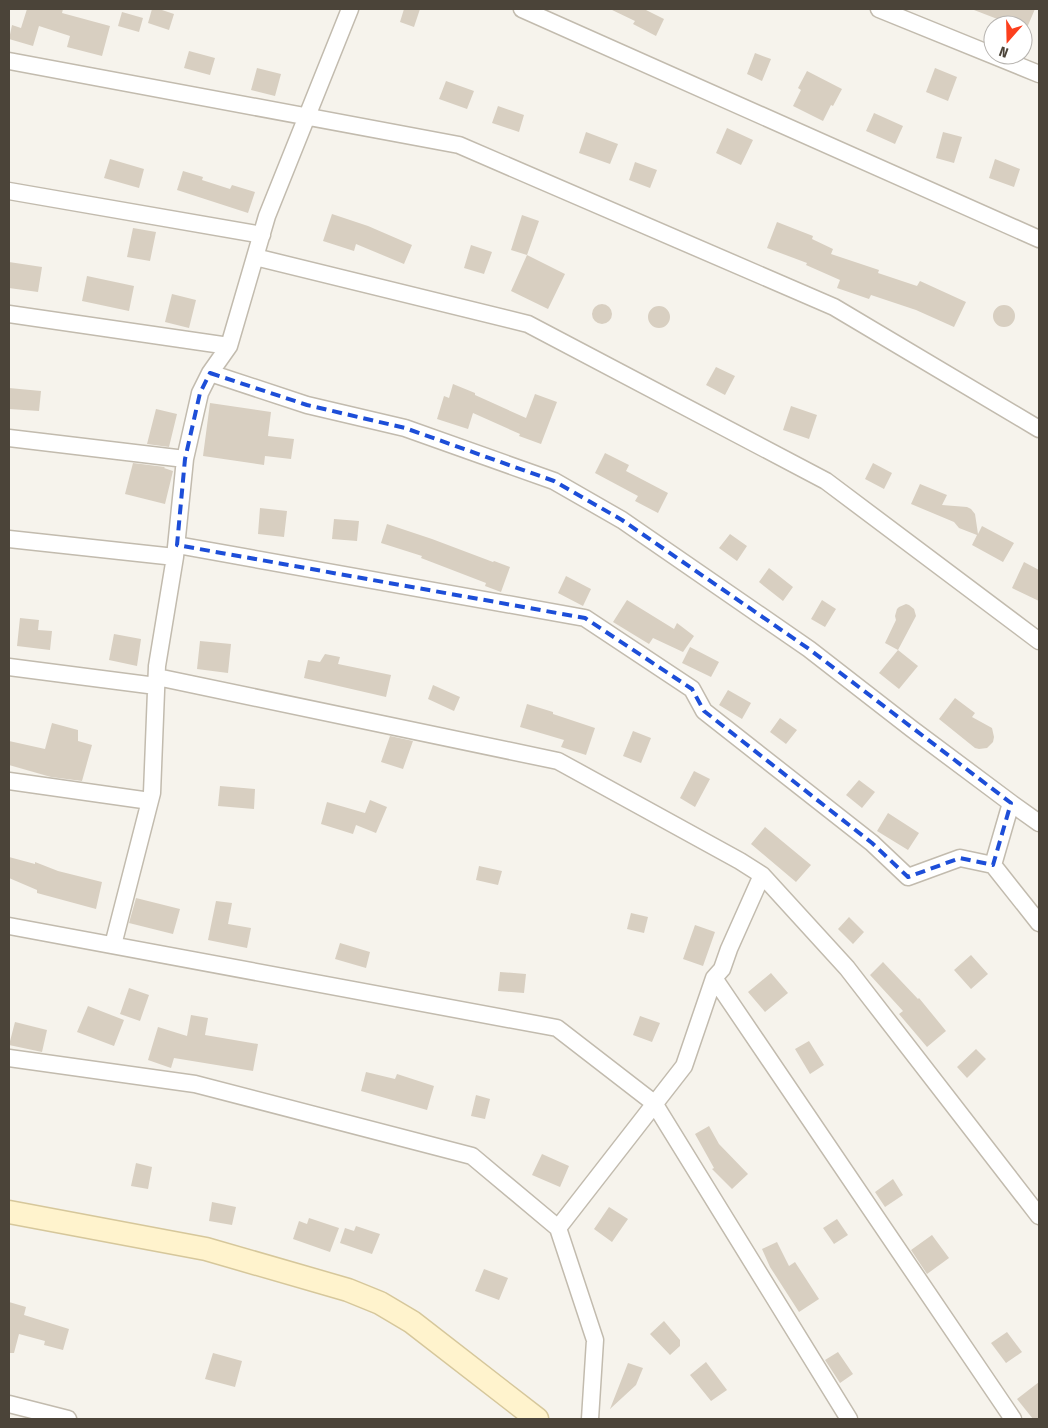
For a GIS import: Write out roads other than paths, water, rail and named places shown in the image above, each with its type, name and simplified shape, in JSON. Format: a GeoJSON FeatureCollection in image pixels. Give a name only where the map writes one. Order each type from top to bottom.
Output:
{"type":"FeatureCollection","features":[{"type":"Feature","properties":{"kind":"street"},"geometry":{"type":"LineString","coordinates":[[113,946],[152,793],[157,666],[176,551],[185,458],[200,393],[210,373],[229,346],[267,216],[348,9]]}},
{"type":"Feature","properties":{"kind":"street"},"geometry":{"type":"LineString","coordinates":[[522,9],[1039,239]]}},
{"type":"Feature","properties":{"kind":"street"},"geometry":{"type":"LineString","coordinates":[[879,9],[1039,74]]}},
{"type":"Feature","properties":{"kind":"street"},"geometry":{"type":"LineString","coordinates":[[9,60],[460,145],[834,307],[1039,429]]}},
{"type":"Feature","properties":{"kind":"street"},"geometry":{"type":"LineString","coordinates":[[9,191],[262,235]]}},
{"type":"Feature","properties":{"kind":"street"},"geometry":{"type":"LineString","coordinates":[[255,257],[528,324],[826,481],[1039,641]]}},
{"type":"Feature","properties":{"kind":"street"},"geometry":{"type":"LineString","coordinates":[[9,314],[229,346]]}},
{"type":"Feature","properties":{"kind":"street"},"geometry":{"type":"LineString","coordinates":[[210,373],[307,405],[405,428],[554,481],[622,520],[802,644],[912,730],[1039,823]]}},
{"type":"Feature","properties":{"kind":"street"},"geometry":{"type":"LineString","coordinates":[[9,438],[185,458]]}},
{"type":"Feature","properties":{"kind":"street"},"geometry":{"type":"LineString","coordinates":[[9,539],[176,551],[585,618],[692,689],[704,711],[872,843],[908,877],[960,858],[993,865],[1039,923]]}},
{"type":"Feature","properties":{"kind":"street"},"geometry":{"type":"LineString","coordinates":[[9,667],[157,681],[558,761],[762,875],[847,968],[1039,1216]]}},
{"type":"Feature","properties":{"kind":"street"},"geometry":{"type":"LineString","coordinates":[[9,781],[150,801]]}},
{"type":"Feature","properties":{"kind":"street"},"geometry":{"type":"LineString","coordinates":[[993,865],[1011,803]]}},
{"type":"Feature","properties":{"kind":"street"},"geometry":{"type":"LineString","coordinates":[[558,1228],[684,1066],[714,978],[722,969],[762,875]]}},
{"type":"Feature","properties":{"kind":"street"},"geometry":{"type":"LineString","coordinates":[[9,926],[557,1028],[654,1104],[849,1419]]}},
{"type":"Feature","properties":{"kind":"street"},"geometry":{"type":"LineString","coordinates":[[714,978],[1013,1419]]}},
{"type":"Feature","properties":{"kind":"street"},"geometry":{"type":"LineString","coordinates":[[9,1058],[195,1084],[472,1156],[558,1228],[595,1340],[590,1419]]}},
{"type":"Feature","properties":{"kind":"street"},"geometry":{"type":"LineString","coordinates":[[9,1212],[206,1249],[348,1290],[380,1303],[412,1322],[537,1419]]}},
{"type":"Feature","properties":{"kind":"street"},"geometry":{"type":"LineString","coordinates":[[9,1404],[68,1419]]}}]}
